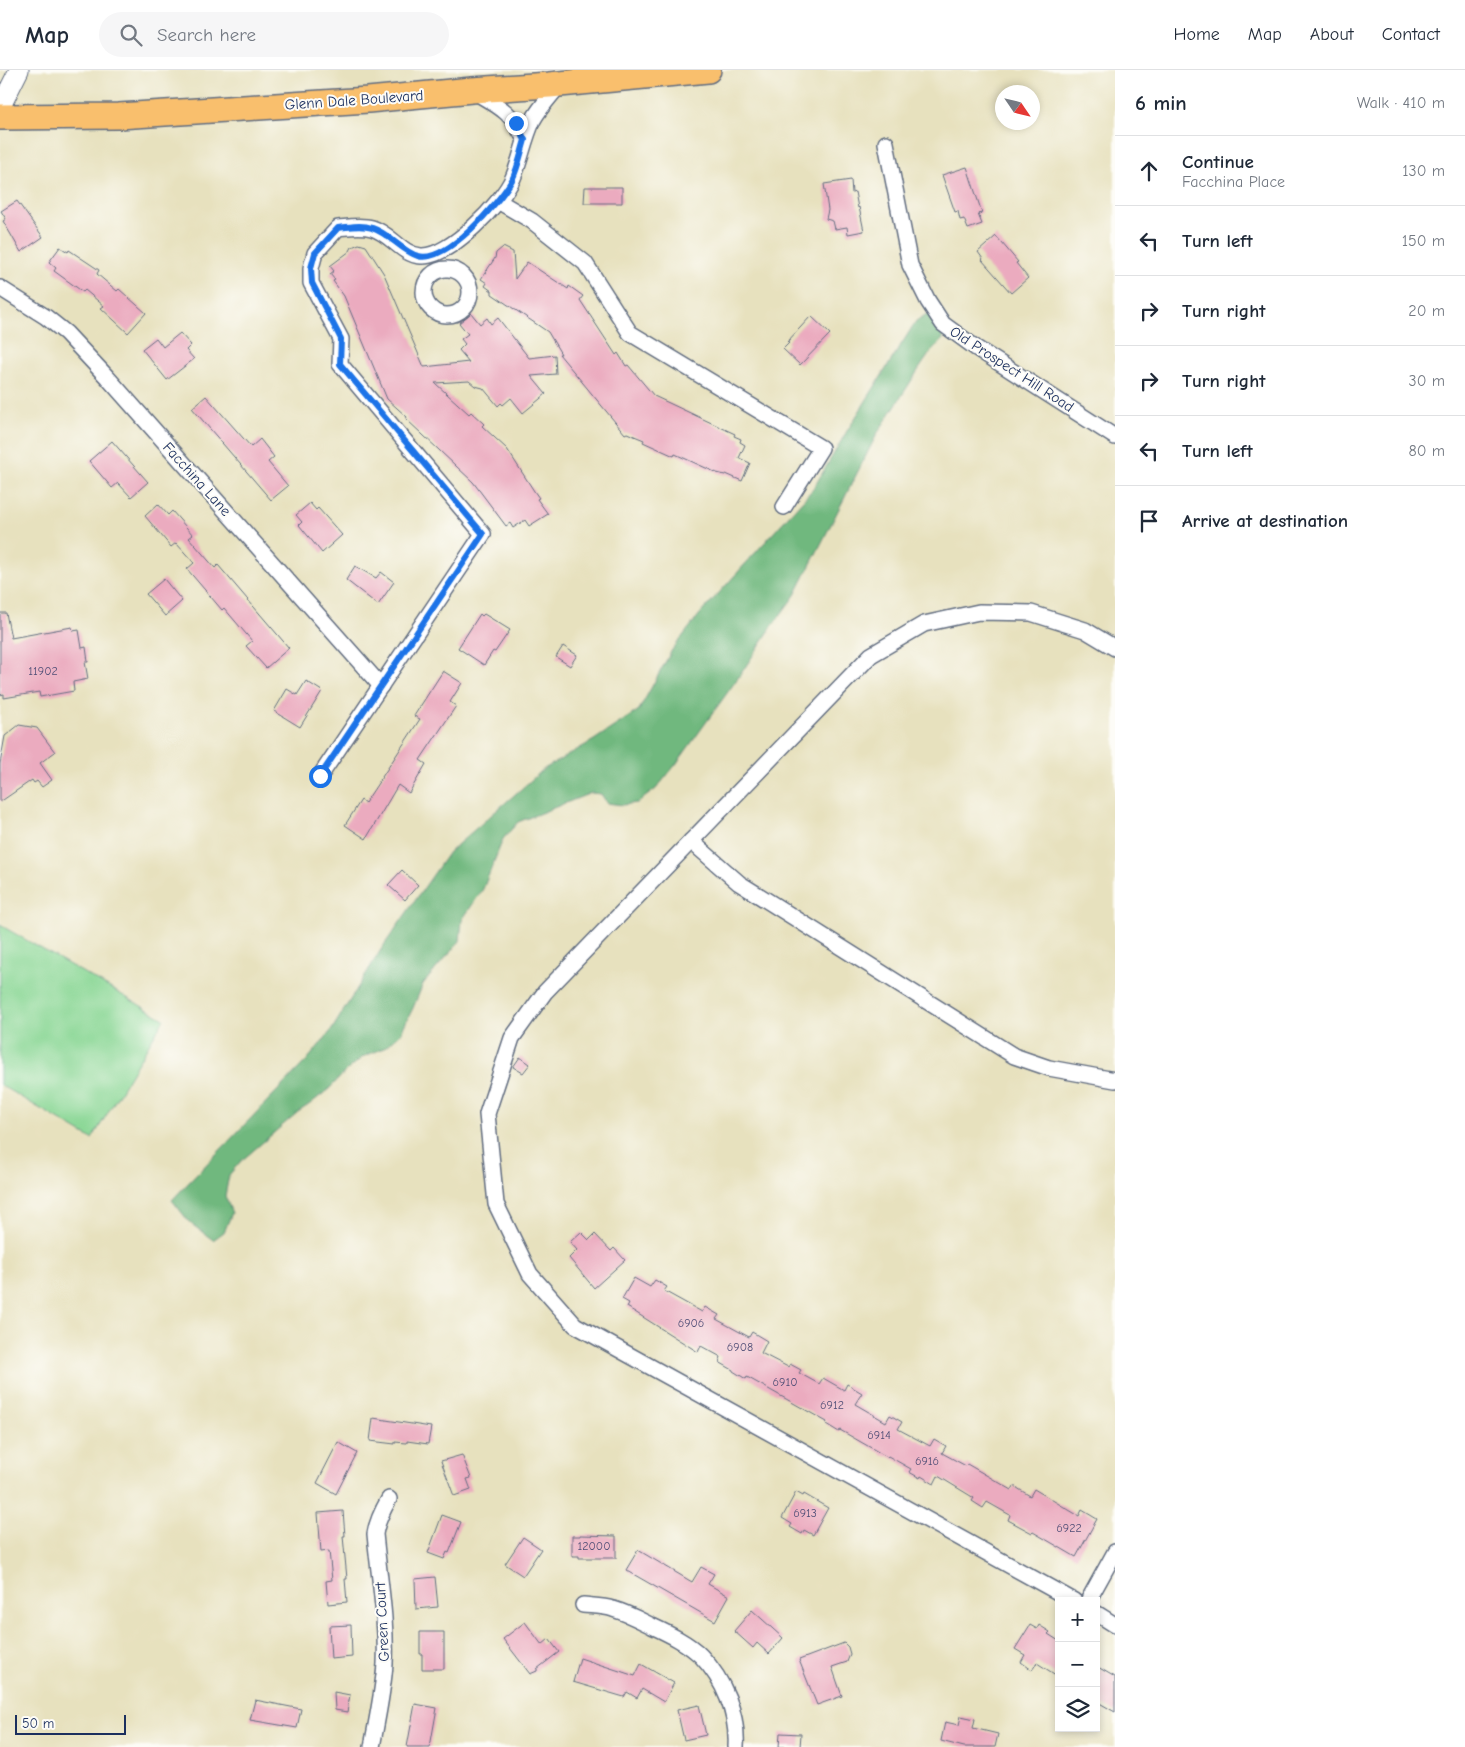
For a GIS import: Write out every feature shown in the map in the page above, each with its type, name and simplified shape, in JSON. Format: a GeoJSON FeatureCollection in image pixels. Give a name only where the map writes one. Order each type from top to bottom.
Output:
{"type":"FeatureCollection","features":[{"type":"Feature","properties":{"kind":"main road","name":"Glenn Dale Boulevard"},"geometry":{"type":"LineString","coordinates":[[0,117],[119,116],[358,100],[708,70]]}},
{"type":"Feature","properties":{"kind":"street"},"geometry":{"type":"LineString","coordinates":[[0,108],[19,70]]}},
{"type":"Feature","properties":{"kind":"street"},"geometry":{"type":"LineString","coordinates":[[320,776],[483,534],[340,364],[341,339],[312,283],[311,268],[315,253],[338,228],[357,219],[409,252],[420,256],[435,255],[462,238],[498,201],[512,179],[533,120],[560,84]]}},
{"type":"Feature","properties":{"kind":"street"},"geometry":{"type":"LineString","coordinates":[[472,90],[507,112],[516,123],[525,140]]}},
{"type":"Feature","properties":{"kind":"street","name":"Old Prospect Hill Road"},"geometry":{"type":"LineString","coordinates":[[886,143],[910,265],[928,301],[944,324],[976,348],[1115,437]]}},
{"type":"Feature","properties":{"kind":"street"},"geometry":{"type":"LineString","coordinates":[[498,201],[532,221],[585,263],[630,333],[821,448],[784,507]]}},
{"type":"Feature","properties":{"kind":"street"},"geometry":{"type":"LineString","coordinates":[[435,255],[439,270]]}},
{"type":"Feature","properties":{"kind":"street","name":"Facchina Lane"},"geometry":{"type":"LineString","coordinates":[[0,288],[46,317],[72,339],[381,686]]}},
{"type":"Feature","properties":{"kind":"street"},"geometry":{"type":"LineString","coordinates":[[1067,1597],[575,1324],[530,1274],[496,1204],[487,1114],[512,1038],[545,992],[872,654],[924,624],[979,612],[1031,613],[1085,630],[1115,648]]}},
{"type":"Feature","properties":{"kind":"street"},"geometry":{"type":"LineString","coordinates":[[691,841],[739,883],[1014,1056],[1049,1068],[1115,1080]]}},
{"type":"Feature","properties":{"kind":"street","name":"Green Court"},"geometry":{"type":"LineString","coordinates":[[372,1747],[385,1662],[385,1641],[375,1534],[380,1514],[389,1499]]}},
{"type":"Feature","properties":{"kind":"street"},"geometry":{"type":"LineString","coordinates":[[1090,1597],[1115,1552]]}},
{"type":"Feature","properties":{"kind":"street"},"geometry":{"type":"LineString","coordinates":[[583,1605],[612,1609],[636,1618],[672,1636],[701,1655],[722,1686],[730,1702],[735,1722],[736,1747]]}},
{"type":"Feature","properties":{"kind":"street"},"geometry":{"type":"LineString","coordinates":[[1100,1616],[1115,1625]]}},
{"type":"Feature","properties":{"kind":"green space"},"geometry":{"type":"Polygon","coordinates":[[[927,314],[938,324],[943,339],[930,353],[877,434],[795,595],[677,763],[656,789],[637,803],[622,805],[607,803],[601,794],[591,793],[518,822],[503,839],[483,889],[462,920],[460,941],[423,984],[400,1034],[384,1048],[363,1057],[329,1089],[298,1112],[240,1162],[229,1175],[225,1196],[232,1213],[224,1232],[213,1240],[190,1223],[172,1200],[307,1060],[331,1031],[382,948],[449,852],[544,769],[594,740],[639,710],[672,650],[700,614],[813,489],[916,321],[927,314]]]}},
{"type":"Feature","properties":{"kind":"green space"},"geometry":{"type":"Polygon","coordinates":[[[0,925],[164,1019],[92,1139],[0,1085],[0,925]]]}},
{"type":"Feature","properties":{"kind":"building"},"geometry":{"type":"Polygon","coordinates":[[[967,167],[982,213],[978,214],[982,224],[968,229],[964,219],[960,220],[958,211],[955,212],[942,175],[967,167]]]}},
{"type":"Feature","properties":{"kind":"building"},"geometry":{"type":"Polygon","coordinates":[[[851,180],[852,193],[855,192],[864,231],[848,234],[847,227],[835,229],[833,221],[826,219],[828,210],[824,184],[851,180]]]}},
{"type":"Feature","properties":{"kind":"building"},"geometry":{"type":"Polygon","coordinates":[[[585,187],[622,187],[622,203],[584,203],[585,187]]]}},
{"type":"Feature","properties":{"kind":"building"},"geometry":{"type":"Polygon","coordinates":[[[17,201],[43,237],[21,252],[3,221],[6,219],[1,211],[17,201]]]}},
{"type":"Feature","properties":{"kind":"building"},"geometry":{"type":"Polygon","coordinates":[[[996,236],[1018,262],[1016,263],[1028,278],[1011,293],[982,260],[978,252],[996,236]]]}},
{"type":"Feature","properties":{"kind":"building"},"geometry":{"type":"Polygon","coordinates":[[[359,244],[366,246],[384,274],[424,367],[469,362],[459,350],[465,344],[461,339],[468,334],[459,323],[471,313],[480,324],[487,318],[491,324],[498,318],[529,358],[555,355],[556,374],[531,376],[546,394],[523,413],[511,398],[503,405],[501,403],[498,406],[483,388],[475,386],[469,381],[435,383],[469,414],[471,412],[484,424],[482,426],[507,449],[548,514],[529,526],[525,520],[513,528],[510,523],[506,526],[473,482],[387,399],[344,296],[330,274],[334,271],[330,266],[350,251],[352,247],[359,244]]]}},
{"type":"Feature","properties":{"kind":"building"},"geometry":{"type":"Polygon","coordinates":[[[60,247],[68,252],[69,250],[99,270],[97,274],[117,291],[119,289],[146,313],[128,333],[101,308],[104,306],[85,290],[83,292],[54,271],[56,268],[49,262],[60,247]]]}},
{"type":"Feature","properties":{"kind":"building"},"geometry":{"type":"Polygon","coordinates":[[[503,247],[513,252],[515,279],[527,262],[568,289],[569,286],[583,296],[580,300],[616,355],[618,353],[626,366],[628,365],[654,396],[735,434],[734,436],[741,439],[740,442],[745,445],[739,458],[750,463],[742,481],[726,474],[717,473],[675,454],[674,456],[643,442],[644,440],[627,433],[625,434],[559,354],[561,354],[548,332],[492,294],[492,291],[485,286],[487,283],[481,279],[495,258],[496,253],[503,247]]]}},
{"type":"Feature","properties":{"kind":"building"},"geometry":{"type":"Polygon","coordinates":[[[811,316],[830,334],[800,365],[783,349],[811,316]]]}},
{"type":"Feature","properties":{"kind":"building"},"geometry":{"type":"Polygon","coordinates":[[[180,333],[191,345],[186,350],[194,359],[167,380],[142,349],[156,338],[163,347],[180,333]]]}},
{"type":"Feature","properties":{"kind":"building"},"geometry":{"type":"Polygon","coordinates":[[[206,396],[251,447],[260,439],[274,457],[268,462],[288,486],[271,500],[192,408],[206,396]]]}},
{"type":"Feature","properties":{"kind":"building"},"geometry":{"type":"Polygon","coordinates":[[[112,441],[148,482],[131,497],[118,483],[112,488],[89,461],[112,441]]]}},
{"type":"Feature","properties":{"kind":"building"},"geometry":{"type":"Polygon","coordinates":[[[310,503],[316,510],[318,508],[342,535],[322,553],[299,525],[302,522],[296,515],[310,503]]]}},
{"type":"Feature","properties":{"kind":"building"},"geometry":{"type":"Polygon","coordinates":[[[158,504],[168,515],[172,511],[193,535],[189,538],[215,568],[218,565],[289,648],[266,668],[246,646],[252,641],[187,569],[194,563],[176,543],[171,547],[145,516],[158,504]]]}},
{"type":"Feature","properties":{"kind":"building"},"geometry":{"type":"Polygon","coordinates":[[[355,566],[376,578],[381,572],[394,582],[378,605],[346,580],[355,566]]]}},
{"type":"Feature","properties":{"kind":"building"},"geometry":{"type":"Polygon","coordinates":[[[164,579],[182,601],[165,616],[146,594],[164,579]]]}},
{"type":"Feature","properties":{"kind":"building"},"geometry":{"type":"Polygon","coordinates":[[[0,613],[6,613],[11,638],[72,627],[73,631],[79,630],[82,648],[86,647],[88,662],[85,662],[88,679],[73,682],[74,691],[40,697],[39,692],[4,698],[4,694],[0,695],[0,613]]]}},
{"type":"Feature","properties":{"kind":"building"},"geometry":{"type":"Polygon","coordinates":[[[480,614],[482,616],[484,614],[510,630],[484,665],[458,648],[480,614]]]}},
{"type":"Feature","properties":{"kind":"building"},"geometry":{"type":"Polygon","coordinates":[[[563,646],[577,655],[570,666],[556,657],[563,646]]]}},
{"type":"Feature","properties":{"kind":"building"},"geometry":{"type":"Polygon","coordinates":[[[443,671],[462,683],[450,702],[456,706],[420,760],[426,764],[409,793],[398,785],[366,839],[345,825],[361,800],[365,803],[420,719],[414,716],[443,671]]]}},
{"type":"Feature","properties":{"kind":"building"},"geometry":{"type":"Polygon","coordinates":[[[306,681],[322,691],[300,727],[274,711],[287,689],[297,695],[306,681]]]}},
{"type":"Feature","properties":{"kind":"building"},"geometry":{"type":"Polygon","coordinates":[[[19,725],[37,728],[55,752],[40,763],[52,780],[42,787],[37,781],[34,783],[32,780],[0,802],[0,764],[5,736],[19,725]]]}},
{"type":"Feature","properties":{"kind":"building"},"geometry":{"type":"Polygon","coordinates":[[[402,870],[418,885],[405,900],[388,885],[402,870]]]}},
{"type":"Feature","properties":{"kind":"building"},"geometry":{"type":"Polygon","coordinates":[[[520,1057],[530,1064],[523,1073],[513,1067],[520,1057]]]}},
{"type":"Feature","properties":{"kind":"building"},"geometry":{"type":"Polygon","coordinates":[[[581,1232],[589,1240],[595,1234],[611,1251],[614,1248],[625,1260],[594,1288],[569,1258],[577,1250],[570,1242],[581,1232]]]}},
{"type":"Feature","properties":{"kind":"building"},"geometry":{"type":"Polygon","coordinates":[[[634,1278],[650,1287],[655,1280],[667,1287],[664,1291],[702,1312],[705,1307],[719,1315],[716,1319],[749,1337],[752,1332],[767,1341],[761,1353],[788,1367],[790,1364],[801,1370],[799,1373],[819,1384],[823,1378],[844,1390],[847,1384],[862,1393],[855,1404],[886,1422],[890,1415],[902,1422],[898,1429],[930,1446],[934,1439],[946,1446],[942,1453],[966,1466],[967,1464],[1012,1490],[1014,1486],[1030,1496],[1034,1489],[1079,1516],[1082,1510],[1097,1519],[1076,1557],[1008,1520],[1010,1515],[987,1502],[983,1508],[972,1501],[974,1498],[938,1476],[934,1484],[921,1476],[920,1478],[909,1472],[911,1469],[840,1430],[839,1432],[826,1424],[827,1422],[747,1377],[746,1379],[719,1362],[721,1357],[701,1346],[698,1352],[627,1307],[629,1303],[622,1299],[634,1278]]]}},
{"type":"Feature","properties":{"kind":"building"},"geometry":{"type":"Polygon","coordinates":[[[373,1418],[431,1427],[428,1444],[407,1441],[407,1443],[395,1442],[395,1444],[370,1441],[373,1418]]]}},
{"type":"Feature","properties":{"kind":"building"},"geometry":{"type":"Polygon","coordinates":[[[338,1442],[357,1453],[336,1494],[317,1483],[338,1442]]]}},
{"type":"Feature","properties":{"kind":"building"},"geometry":{"type":"Polygon","coordinates":[[[462,1455],[471,1478],[467,1479],[471,1490],[454,1496],[441,1461],[462,1455]]]}},
{"type":"Feature","properties":{"kind":"building"},"geometry":{"type":"Polygon","coordinates":[[[796,1492],[803,1496],[804,1494],[828,1508],[813,1535],[804,1530],[802,1534],[790,1527],[792,1524],[782,1518],[796,1492]]]}},
{"type":"Feature","properties":{"kind":"building"},"geometry":{"type":"Polygon","coordinates":[[[343,1511],[347,1602],[328,1604],[326,1581],[332,1580],[329,1551],[321,1552],[318,1513],[343,1511]]]}},
{"type":"Feature","properties":{"kind":"building"},"geometry":{"type":"Polygon","coordinates":[[[442,1515],[461,1522],[449,1553],[447,1552],[444,1559],[428,1553],[442,1515]]]}},
{"type":"Feature","properties":{"kind":"building"},"geometry":{"type":"Polygon","coordinates":[[[572,1536],[616,1536],[616,1558],[579,1558],[579,1556],[572,1556],[572,1536]]]}},
{"type":"Feature","properties":{"kind":"building"},"geometry":{"type":"Polygon","coordinates":[[[523,1537],[541,1549],[523,1576],[505,1564],[523,1537]]]}},
{"type":"Feature","properties":{"kind":"building"},"geometry":{"type":"Polygon","coordinates":[[[638,1550],[692,1582],[701,1567],[714,1574],[708,1584],[729,1596],[715,1621],[626,1570],[638,1550]]]}},
{"type":"Feature","properties":{"kind":"building"},"geometry":{"type":"Polygon","coordinates":[[[435,1577],[438,1607],[416,1609],[415,1579],[435,1577]]]}},
{"type":"Feature","properties":{"kind":"building"},"geometry":{"type":"Polygon","coordinates":[[[752,1610],[783,1638],[769,1654],[757,1643],[753,1648],[734,1631],[752,1610]]]}},
{"type":"Feature","properties":{"kind":"building"},"geometry":{"type":"Polygon","coordinates":[[[525,1622],[542,1645],[549,1639],[559,1652],[537,1669],[537,1671],[530,1674],[503,1639],[525,1622]]]}},
{"type":"Feature","properties":{"kind":"building"},"geometry":{"type":"Polygon","coordinates":[[[351,1625],[352,1657],[331,1659],[329,1626],[351,1625]]]}},
{"type":"Feature","properties":{"kind":"building"},"geometry":{"type":"Polygon","coordinates":[[[1030,1625],[1037,1629],[1039,1625],[1050,1632],[1048,1634],[1055,1638],[1055,1674],[1037,1663],[1032,1670],[1021,1662],[1025,1655],[1015,1649],[1030,1625]]]}},
{"type":"Feature","properties":{"kind":"building"},"geometry":{"type":"Polygon","coordinates":[[[420,1632],[444,1632],[444,1669],[422,1669],[420,1632]]]}},
{"type":"Feature","properties":{"kind":"building"},"geometry":{"type":"Polygon","coordinates":[[[844,1643],[848,1647],[850,1654],[847,1662],[832,1667],[842,1696],[817,1705],[799,1660],[844,1643]]]}},
{"type":"Feature","properties":{"kind":"building"},"geometry":{"type":"Polygon","coordinates":[[[580,1658],[635,1676],[641,1664],[674,1683],[664,1702],[642,1689],[637,1698],[627,1692],[624,1697],[573,1682],[580,1658]]]}},
{"type":"Feature","properties":{"kind":"building"},"geometry":{"type":"Polygon","coordinates":[[[1100,1668],[1115,1677],[1115,1712],[1100,1703],[1100,1668]]]}},
{"type":"Feature","properties":{"kind":"building"},"geometry":{"type":"Polygon","coordinates":[[[334,1692],[350,1695],[347,1712],[335,1710],[334,1692]]]}},
{"type":"Feature","properties":{"kind":"building"},"geometry":{"type":"Polygon","coordinates":[[[255,1700],[301,1709],[297,1728],[250,1720],[255,1700]]]}},
{"type":"Feature","properties":{"kind":"building"},"geometry":{"type":"Polygon","coordinates":[[[415,1704],[437,1708],[430,1747],[407,1747],[415,1704]]]}},
{"type":"Feature","properties":{"kind":"building"},"geometry":{"type":"Polygon","coordinates":[[[699,1705],[706,1735],[684,1740],[677,1710],[699,1705]]]}},
{"type":"Feature","properties":{"kind":"building"},"geometry":{"type":"Polygon","coordinates":[[[961,1716],[975,1719],[973,1728],[998,1734],[995,1747],[964,1747],[941,1741],[945,1722],[959,1725],[961,1716]]]}},
{"type":"Feature","properties":{"kind":"building"},"geometry":{"type":"Polygon","coordinates":[[[780,1733],[801,1734],[800,1747],[779,1747],[780,1733]]]}},
{"type":"Feature","properties":{"kind":"route"},"geometry":{"type":"LineString","coordinates":[[320,776],[483,534],[340,364],[341,339],[312,283],[311,268],[315,253],[338,228],[357,226],[373,228],[409,252],[420,256],[435,255],[462,238],[498,201],[512,179],[525,140],[516,123]]}}]}
